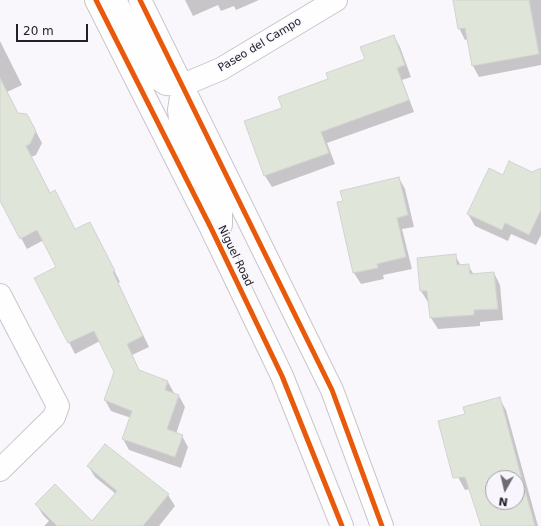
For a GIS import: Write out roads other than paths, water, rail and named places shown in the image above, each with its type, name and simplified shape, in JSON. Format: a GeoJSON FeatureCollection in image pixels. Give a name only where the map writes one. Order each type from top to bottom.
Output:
{"type":"FeatureCollection","features":[{"type":"Feature","properties":{"kind":"main road","name":"Niguel Road"},"geometry":{"type":"LineString","coordinates":[[96,0],[215,237],[282,376],[342,526]]}},
{"type":"Feature","properties":{"kind":"main road"},"geometry":{"type":"LineString","coordinates":[[115,0],[155,77],[166,84],[182,84]]}},
{"type":"Feature","properties":{"kind":"main road"},"geometry":{"type":"LineString","coordinates":[[140,0],[332,390],[382,526]]}},
{"type":"Feature","properties":{"kind":"main road","name":"Paseo del Campo"},"geometry":{"type":"LineString","coordinates":[[182,84],[221,69],[336,0]]}},
{"type":"Feature","properties":{"kind":"main road"},"geometry":{"type":"LineString","coordinates":[[182,84],[179,110],[181,127],[221,211],[221,225],[215,237]]}},
{"type":"Feature","properties":{"kind":"main road"},"geometry":{"type":"LineString","coordinates":[[0,295],[58,406],[54,417],[0,470]]}}]}
